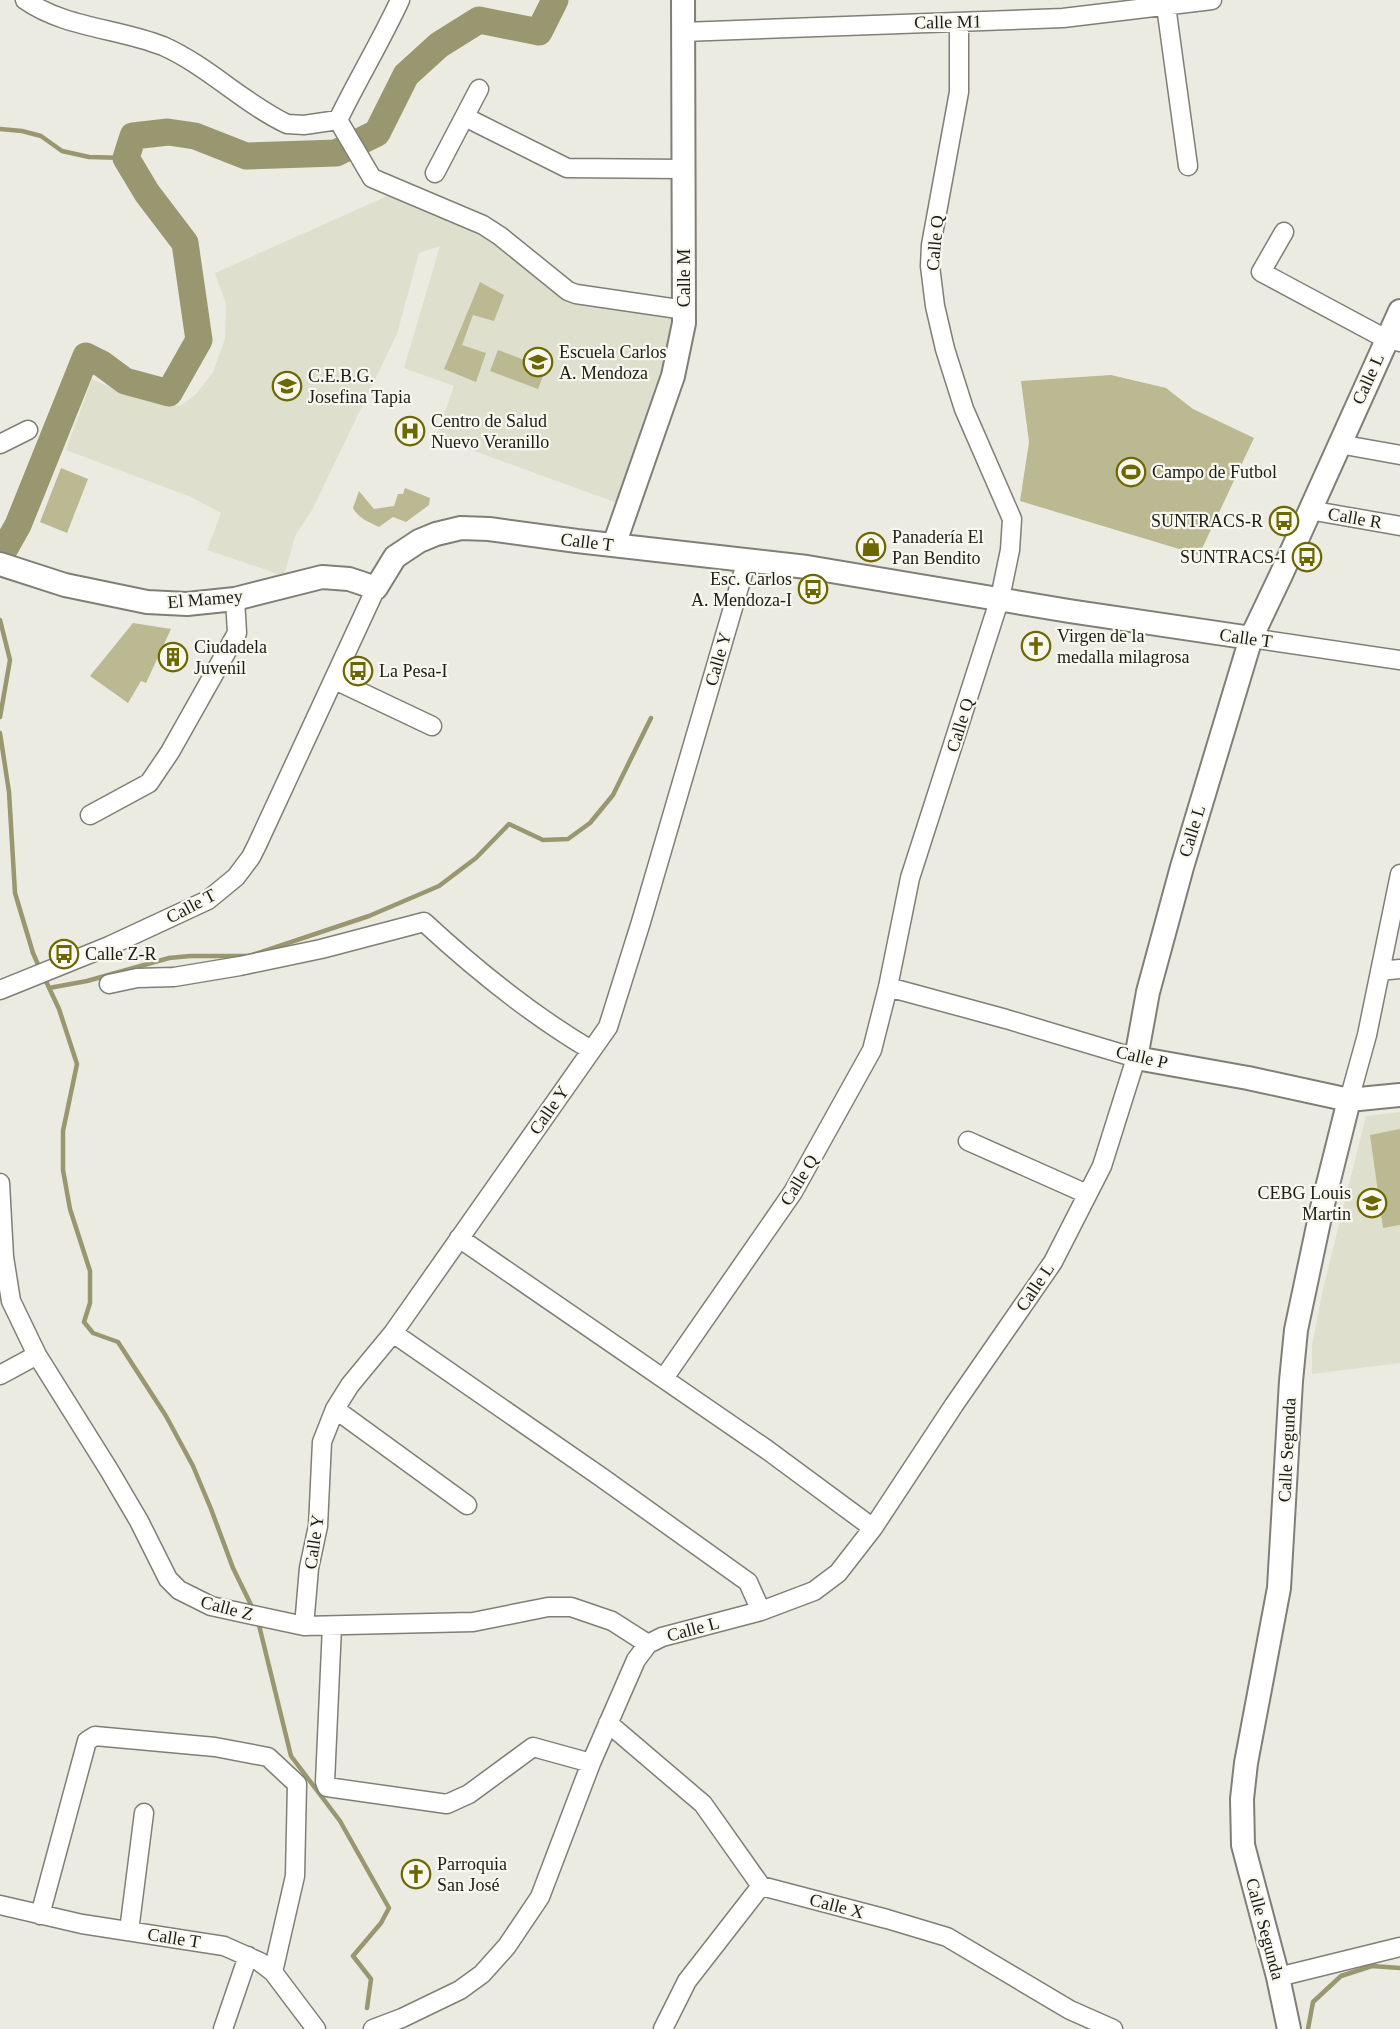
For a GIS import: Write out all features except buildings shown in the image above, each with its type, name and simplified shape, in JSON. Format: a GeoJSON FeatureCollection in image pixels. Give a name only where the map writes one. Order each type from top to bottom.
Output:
{"type":"FeatureCollection","features":[{"type":"Feature","properties":{"kind":"street"},"geometry":{"type":"LineString","coordinates":[[25,0],[54,15],[165,47],[188,59],[286,124],[342,127]]}},
{"type":"Feature","properties":{"kind":"street"},"geometry":{"type":"LineString","coordinates":[[342,127],[364,67],[386,30],[400,0]]}},
{"type":"Feature","properties":{"kind":"street","name":"Calle M"},"geometry":{"type":"LineString","coordinates":[[614,545],[673,376],[685,310],[683,0]]}},
{"type":"Feature","properties":{"kind":"street"},"geometry":{"type":"LineString","coordinates":[[1060,0],[1063,18]]}},
{"type":"Feature","properties":{"kind":"street","name":"Calle M1"},"geometry":{"type":"LineString","coordinates":[[682,32],[1063,18],[1212,0]]}},
{"type":"Feature","properties":{"kind":"street"},"geometry":{"type":"LineString","coordinates":[[1166,6],[1188,166]]}},
{"type":"Feature","properties":{"kind":"street","name":"Calle Q"},"geometry":{"type":"LineString","coordinates":[[664,1378],[793,1192],[872,1050],[888,987],[910,878],[1000,598],[1010,550],[1012,519],[959,394],[935,306],[930,266],[931,245],[958,92],[959,23]]}},
{"type":"Feature","properties":{"kind":"street"},"geometry":{"type":"LineString","coordinates":[[435,173],[479,89]]}},
{"type":"Feature","properties":{"kind":"street"},"geometry":{"type":"LineString","coordinates":[[465,117],[567,168],[683,169]]}},
{"type":"Feature","properties":{"kind":"street"},"geometry":{"type":"LineString","coordinates":[[342,127],[372,178],[492,230],[568,291],[685,310]]}},
{"type":"Feature","properties":{"kind":"street"},"geometry":{"type":"LineString","coordinates":[[1284,232],[1261,272],[1393,340]]}},
{"type":"Feature","properties":{"kind":"street","name":"Calle L"},"geometry":{"type":"LineString","coordinates":[[373,2029],[402,2018],[460,1990],[482,1974],[507,1946],[540,1897],[591,1763],[636,1659],[648,1644],[662,1636],[761,1611],[814,1592],[838,1573],[873,1528],[954,1405],[1053,1262],[1102,1166],[1136,1058],[1148,992],[1179,879],[1251,638],[1339,444],[1393,340],[1400,311]]}},
{"type":"Feature","properties":{"kind":"street"},"geometry":{"type":"LineString","coordinates":[[0,444],[28,430]]}},
{"type":"Feature","properties":{"kind":"street"},"geometry":{"type":"LineString","coordinates":[[1339,444],[1400,455]]}},
{"type":"Feature","properties":{"kind":"street","name":"Calle R"},"geometry":{"type":"LineString","coordinates":[[1309,510],[1400,526]]}},
{"type":"Feature","properties":{"kind":"street","name":"Calle T"},"geometry":{"type":"LineString","coordinates":[[1,988],[109,946],[208,900],[236,877],[251,858],[376,588],[395,557],[405,549],[436,534],[461,528],[489,529],[807,567],[1070,611],[1400,660]]}},
{"type":"Feature","properties":{"kind":"street","name":"Calle Y"},"geometry":{"type":"LineString","coordinates":[[304,1626],[309,1568],[318,1526],[322,1442],[335,1409],[350,1385],[393,1333],[608,1027],[747,560]]}},
{"type":"Feature","properties":{"kind":"street","name":"El Mamey"},"geometry":{"type":"LineString","coordinates":[[7,567],[94,593],[147,602],[187,604],[235,599],[322,577],[349,579],[376,588]]}},
{"type":"Feature","properties":{"kind":"street"},"geometry":{"type":"LineString","coordinates":[[90,815],[149,783],[170,752],[237,633],[235,599]]}},
{"type":"Feature","properties":{"kind":"street"},"geometry":{"type":"LineString","coordinates":[[335,680],[432,726]]}},
{"type":"Feature","properties":{"kind":"street","name":"Calle Segunda"},"geometry":{"type":"LineString","coordinates":[[1289,2029],[1278,1977],[1243,1845],[1242,1799],[1246,1762],[1280,1588],[1291,1381],[1296,1330],[1321,1212],[1367,1035],[1399,882]]}},
{"type":"Feature","properties":{"kind":"street"},"geometry":{"type":"LineString","coordinates":[[109,984],[137,978],[174,977],[240,966],[321,949],[424,922],[467,962],[499,987],[591,1050]]}},
{"type":"Feature","properties":{"kind":"street"},"geometry":{"type":"LineString","coordinates":[[1380,971],[1400,969]]}},
{"type":"Feature","properties":{"kind":"street","name":"Calle P"},"geometry":{"type":"LineString","coordinates":[[888,987],[1136,1058],[1248,1078],[1349,1100],[1400,1095]]}},
{"type":"Feature","properties":{"kind":"street"},"geometry":{"type":"LineString","coordinates":[[968,1141],[1088,1194]]}},
{"type":"Feature","properties":{"kind":"street","name":"Calle Z"},"geometry":{"type":"LineString","coordinates":[[0,1183],[4,1257],[11,1301],[37,1355],[139,1521],[168,1579],[180,1590],[211,1606],[304,1626],[473,1622],[548,1607],[571,1607],[612,1621],[648,1644]]}},
{"type":"Feature","properties":{"kind":"street"},"geometry":{"type":"LineString","coordinates":[[459,1238],[766,1449],[873,1528]]}},
{"type":"Feature","properties":{"kind":"street"},"geometry":{"type":"LineString","coordinates":[[393,1333],[748,1582],[761,1611]]}},
{"type":"Feature","properties":{"kind":"street"},"geometry":{"type":"LineString","coordinates":[[0,1375],[37,1355]]}},
{"type":"Feature","properties":{"kind":"street"},"geometry":{"type":"LineString","coordinates":[[335,1409],[467,1505]]}},
{"type":"Feature","properties":{"kind":"street"},"geometry":{"type":"LineString","coordinates":[[332,1626],[325,1782],[327,1787],[447,1804],[469,1794],[533,1747],[591,1763]]}},
{"type":"Feature","properties":{"kind":"street"},"geometry":{"type":"LineString","coordinates":[[608,1724],[703,1804],[761,1886],[687,1980],[663,2029]]}},
{"type":"Feature","properties":{"kind":"street"},"geometry":{"type":"LineString","coordinates":[[40,1915],[87,1741],[90,1738],[95,1736],[215,1747],[268,1757],[297,1784],[295,1876],[273,1972]]}},
{"type":"Feature","properties":{"kind":"street"},"geometry":{"type":"LineString","coordinates":[[129,1931],[144,1813]]}},
{"type":"Feature","properties":{"kind":"street","name":"Calle X"},"geometry":{"type":"LineString","coordinates":[[761,1886],[947,1937],[1070,2010],[1113,2029]]}},
{"type":"Feature","properties":{"kind":"street","name":"Calle T"},"geometry":{"type":"LineString","coordinates":[[0,1905],[40,1915],[224,1946],[248,1956],[273,1972],[316,2029]]}},
{"type":"Feature","properties":{"kind":"street"},"geometry":{"type":"LineString","coordinates":[[1278,1977],[1400,1947]]}},
{"type":"Feature","properties":{"kind":"street"},"geometry":{"type":"LineString","coordinates":[[223,2029],[248,1956]]}},
{"type":"Feature","properties":{"kind":"shaded area"},"geometry":{"type":"Polygon","coordinates":[[[392,194],[478,227],[559,293],[675,317],[672,356],[620,504],[436,437],[454,386],[404,368],[440,246],[419,253],[397,334],[312,510],[295,536],[284,576],[207,550],[221,513],[191,497],[66,450],[92,379],[122,393],[180,406],[196,394],[213,372],[225,339],[226,304],[215,273],[392,194]]]}},
{"type":"Feature","properties":{"kind":"shaded area"},"geometry":{"type":"Polygon","coordinates":[[[480,282],[504,295],[494,321],[473,315],[462,345],[486,353],[476,382],[444,369],[480,282]]]}},
{"type":"Feature","properties":{"kind":"shaded area"},"geometry":{"type":"Polygon","coordinates":[[[498,350],[546,368],[538,389],[490,371],[498,350]]]}},
{"type":"Feature","properties":{"kind":"shaded area","name":"Campo de Futbol"},"geometry":{"type":"Polygon","coordinates":[[[1111,375],[1166,388],[1193,409],[1254,438],[1199,555],[1020,501],[1029,442],[1021,381],[1111,375]]]}},
{"type":"Feature","properties":{"kind":"shaded area"},"geometry":{"type":"Polygon","coordinates":[[[61,468],[88,479],[67,533],[40,522],[61,468]]]}},
{"type":"Feature","properties":{"kind":"shaded area"},"geometry":{"type":"Polygon","coordinates":[[[405,488],[430,498],[429,505],[406,522],[393,517],[379,527],[361,517],[353,508],[359,491],[374,509],[394,506],[398,494],[403,494],[405,488]]]}},
{"type":"Feature","properties":{"kind":"shaded area"},"geometry":{"type":"Polygon","coordinates":[[[133,623],[171,629],[146,683],[141,681],[128,703],[90,676],[133,623]]]}},
{"type":"Feature","properties":{"kind":"shaded area","name":"CEBG Louis Martin"},"geometry":{"type":"Polygon","coordinates":[[[1400,1112],[1400,1363],[1312,1374],[1312,1345],[1323,1289],[1366,1116],[1400,1112]]]}},
{"type":"Feature","properties":{"kind":"shaded area"},"geometry":{"type":"Polygon","coordinates":[[[1400,1129],[1400,1225],[1383,1228],[1370,1135],[1400,1129]]]}},
{"type":"Feature","properties":{"kind":"waterway"},"geometry":{"type":"LineString","coordinates":[[0,557],[18,525],[86,356],[102,364],[125,381],[169,393],[199,340],[185,243],[147,193],[126,158],[133,136],[168,132],[195,136],[246,156],[336,153],[377,133],[406,75],[439,45],[479,20],[539,32],[555,0]]}},
{"type":"Feature","properties":{"kind":"waterway"},"geometry":{"type":"LineString","coordinates":[[0,129],[41,136],[62,151],[89,157],[126,158]]}},
{"type":"Feature","properties":{"kind":"waterway"},"geometry":{"type":"LineString","coordinates":[[0,620],[10,660],[0,717]]}},
{"type":"Feature","properties":{"kind":"waterway"},"geometry":{"type":"LineString","coordinates":[[49,988],[87,981],[169,958],[249,956],[369,916],[439,886],[476,858],[509,824],[543,840],[568,839],[590,823],[613,795],[651,718]]}},
{"type":"Feature","properties":{"kind":"waterway"},"geometry":{"type":"LineString","coordinates":[[0,733],[9,792],[15,893],[40,969]]}},
{"type":"Feature","properties":{"kind":"waterway"},"geometry":{"type":"LineString","coordinates":[[44,977],[59,1009],[77,1064],[63,1131],[63,1170],[70,1209],[90,1271],[90,1303],[84,1322],[93,1333],[118,1342],[166,1416],[193,1466],[233,1568],[254,1611]]}},
{"type":"Feature","properties":{"kind":"waterway"},"geometry":{"type":"LineString","coordinates":[[258,1621],[291,1756],[340,1821],[389,1908],[381,1923],[353,1956],[371,1979],[367,2008]]}},
{"type":"Feature","properties":{"kind":"waterway"},"geometry":{"type":"LineString","coordinates":[[1308,2029],[1313,2002],[1341,1976],[1372,1966],[1400,1968]]}},
{"type":"Feature","properties":{"kind":"place","name":"Escuela Carlos A. Mendoza"},"geometry":{"type":"Point","coordinates":[538,362]}},
{"type":"Feature","properties":{"kind":"place","name":"C.E.B.G. Josefina Tapia"},"geometry":{"type":"Point","coordinates":[287,386]}},
{"type":"Feature","properties":{"kind":"place","name":"Centro de Salud Nuevo Veranillo"},"geometry":{"type":"Point","coordinates":[410,431]}},
{"type":"Feature","properties":{"kind":"place","name":"Campo de Futbol"},"geometry":{"type":"Point","coordinates":[1131,472]}},
{"type":"Feature","properties":{"kind":"place","name":"SUNTRACS-R"},"geometry":{"type":"Point","coordinates":[1284,521]}},
{"type":"Feature","properties":{"kind":"place","name":"Panadería El Pan Bendito"},"geometry":{"type":"Point","coordinates":[871,547]}},
{"type":"Feature","properties":{"kind":"place","name":"SUNTRACS-I"},"geometry":{"type":"Point","coordinates":[1307,557]}},
{"type":"Feature","properties":{"kind":"place","name":"Esc. Carlos A. Mendoza-I"},"geometry":{"type":"Point","coordinates":[813,589]}},
{"type":"Feature","properties":{"kind":"place","name":"Virgen de la medalla milagrosa"},"geometry":{"type":"Point","coordinates":[1036,646]}},
{"type":"Feature","properties":{"kind":"place","name":"Ciudadela Juvenil"},"geometry":{"type":"Point","coordinates":[173,657]}},
{"type":"Feature","properties":{"kind":"place","name":"La Pesa-I"},"geometry":{"type":"Point","coordinates":[358,671]}},
{"type":"Feature","properties":{"kind":"place","name":"Calle Z-R"},"geometry":{"type":"Point","coordinates":[64,954]}},
{"type":"Feature","properties":{"kind":"place","name":"CEBG Louis Martin"},"geometry":{"type":"Point","coordinates":[1372,1203]}},
{"type":"Feature","properties":{"kind":"place","name":"Parroquia San José"},"geometry":{"type":"Point","coordinates":[416,1874]}}]}
